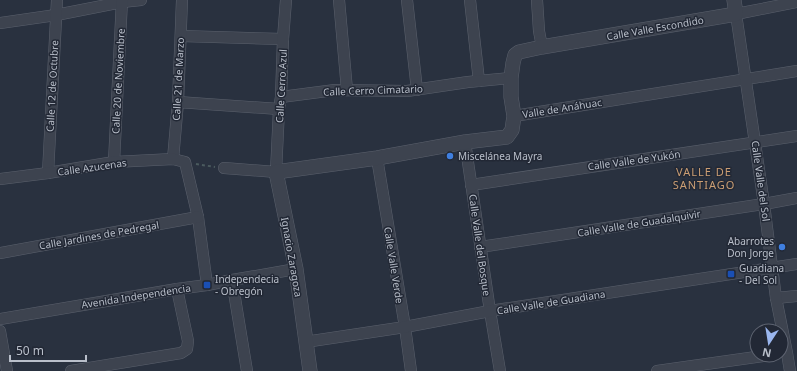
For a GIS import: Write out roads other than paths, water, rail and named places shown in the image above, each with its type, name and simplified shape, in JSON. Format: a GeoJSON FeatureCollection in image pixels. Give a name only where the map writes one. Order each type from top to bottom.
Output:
{"type":"FeatureCollection","features":[{"type":"Feature","properties":{"kind":"street","name":"Calle 12 de Octubre"},"geometry":{"type":"LineString","coordinates":[[48,173],[57,0]]}},
{"type":"Feature","properties":{"kind":"street"},"geometry":{"type":"LineString","coordinates":[[0,23],[56,15],[122,1],[141,0]]}},
{"type":"Feature","properties":{"kind":"street","name":"Calle 21 de Marzo"},"geometry":{"type":"LineString","coordinates":[[173,159],[178,102],[182,0]]}},
{"type":"Feature","properties":{"kind":"street","name":"Calle Cerro Azul"},"geometry":{"type":"LineString","coordinates":[[276,172],[286,0]]}},
{"type":"Feature","properties":{"kind":"street"},"geometry":{"type":"LineString","coordinates":[[339,0],[347,90]]}},
{"type":"Feature","properties":{"kind":"street"},"geometry":{"type":"LineString","coordinates":[[406,0],[417,90]]}},
{"type":"Feature","properties":{"kind":"street"},"geometry":{"type":"LineString","coordinates":[[470,0],[478,81]]}},
{"type":"Feature","properties":{"kind":"street"},"geometry":{"type":"LineString","coordinates":[[537,0],[539,31],[542,47]]}},
{"type":"Feature","properties":{"kind":"street"},"geometry":{"type":"LineString","coordinates":[[734,0],[736,14]]}},
{"type":"Feature","properties":{"kind":"street","name":"Calle 20 de Noviembre"},"geometry":{"type":"LineString","coordinates":[[114,162],[122,1]]}},
{"type":"Feature","properties":{"kind":"street","name":"Calle Valle Escondido"},"geometry":{"type":"LineString","coordinates":[[511,78],[515,55],[519,52],[797,2]]}},
{"type":"Feature","properties":{"kind":"street","name":"Calle Valle del Sol"},"geometry":{"type":"LineString","coordinates":[[736,14],[780,323]]}},
{"type":"Feature","properties":{"kind":"street"},"geometry":{"type":"LineString","coordinates":[[180,36],[283,39]]}},
{"type":"Feature","properties":{"kind":"street","name":"Valle de Anáhuac"},"geometry":{"type":"LineString","coordinates":[[224,168],[276,172],[377,158],[465,142],[507,137],[512,130],[514,116],[797,71]]}},
{"type":"Feature","properties":{"kind":"street"},"geometry":{"type":"LineString","coordinates":[[511,78],[511,96],[514,116]]}},
{"type":"Feature","properties":{"kind":"street","name":"Calle Cerro Cimatario"},"geometry":{"type":"LineString","coordinates":[[281,96],[335,90],[407,91],[511,78]]}},
{"type":"Feature","properties":{"kind":"street"},"geometry":{"type":"LineString","coordinates":[[178,102],[279,110]]}},
{"type":"Feature","properties":{"kind":"street","name":"Calle Valle de Yukón"},"geometry":{"type":"LineString","coordinates":[[471,185],[797,136]]}},
{"type":"Feature","properties":{"kind":"street","name":"Calle Valle del Bosque"},"geometry":{"type":"LineString","coordinates":[[465,142],[500,371]]}},
{"type":"Feature","properties":{"kind":"street","name":"Calle Valle Verde"},"geometry":{"type":"LineString","coordinates":[[377,158],[411,371]]}},
{"type":"Feature","properties":{"kind":"street","name":"Calle Azucenas"},"geometry":{"type":"LineString","coordinates":[[0,180],[114,162],[173,159],[185,162],[198,218]]}},
{"type":"Feature","properties":{"kind":"street","name":"Ignacio Zaragoza"},"geometry":{"type":"LineString","coordinates":[[276,172],[296,269],[310,371]]}},
{"type":"Feature","properties":{"kind":"street","name":"Calle Valle de Guadalquivir"},"geometry":{"type":"LineString","coordinates":[[480,246],[797,198]]}},
{"type":"Feature","properties":{"kind":"street"},"geometry":{"type":"LineString","coordinates":[[198,218],[207,285]]}},
{"type":"Feature","properties":{"kind":"street","name":"Calle Jardines de Pedregal"},"geometry":{"type":"LineString","coordinates":[[0,253],[198,218]]}},
{"type":"Feature","properties":{"kind":"street","name":"Calle Valle de Guadiana"},"geometry":{"type":"LineString","coordinates":[[306,342],[405,328],[490,311],[797,264]]}},
{"type":"Feature","properties":{"kind":"street","name":"Avenida Independencia"},"geometry":{"type":"LineString","coordinates":[[0,319],[296,269]]}},
{"type":"Feature","properties":{"kind":"street"},"geometry":{"type":"LineString","coordinates":[[232,280],[247,371]]}},
{"type":"Feature","properties":{"kind":"street"},"geometry":{"type":"LineString","coordinates":[[71,371],[181,353],[187,349],[188,341],[177,289]]}},
{"type":"Feature","properties":{"kind":"street"},"geometry":{"type":"LineString","coordinates":[[776,298],[797,296]]}},
{"type":"Feature","properties":{"kind":"street"},"geometry":{"type":"LineString","coordinates":[[0,331],[7,371]]}},
{"type":"Feature","properties":{"kind":"street"},"geometry":{"type":"LineString","coordinates":[[656,371],[749,358]]}},
{"type":"Feature","properties":{"kind":"place","name":"Miscelánea Mayra"},"geometry":{"type":"Point","coordinates":[450,156]}},
{"type":"Feature","properties":{"kind":"place","name":"Abarrotes Don Jorge"},"geometry":{"type":"Point","coordinates":[782,247]}},
{"type":"Feature","properties":{"kind":"place","name":"Guadiana - Del Sol"},"geometry":{"type":"Point","coordinates":[731,274]}},
{"type":"Feature","properties":{"kind":"place","name":"Independecia - Obregón"},"geometry":{"type":"Point","coordinates":[207,285]}},
{"type":"Feature","properties":{"kind":"district","name":"VALLE DE SANTIAGO"},"geometry":{"type":"Point","coordinates":[704,178]}}]}
